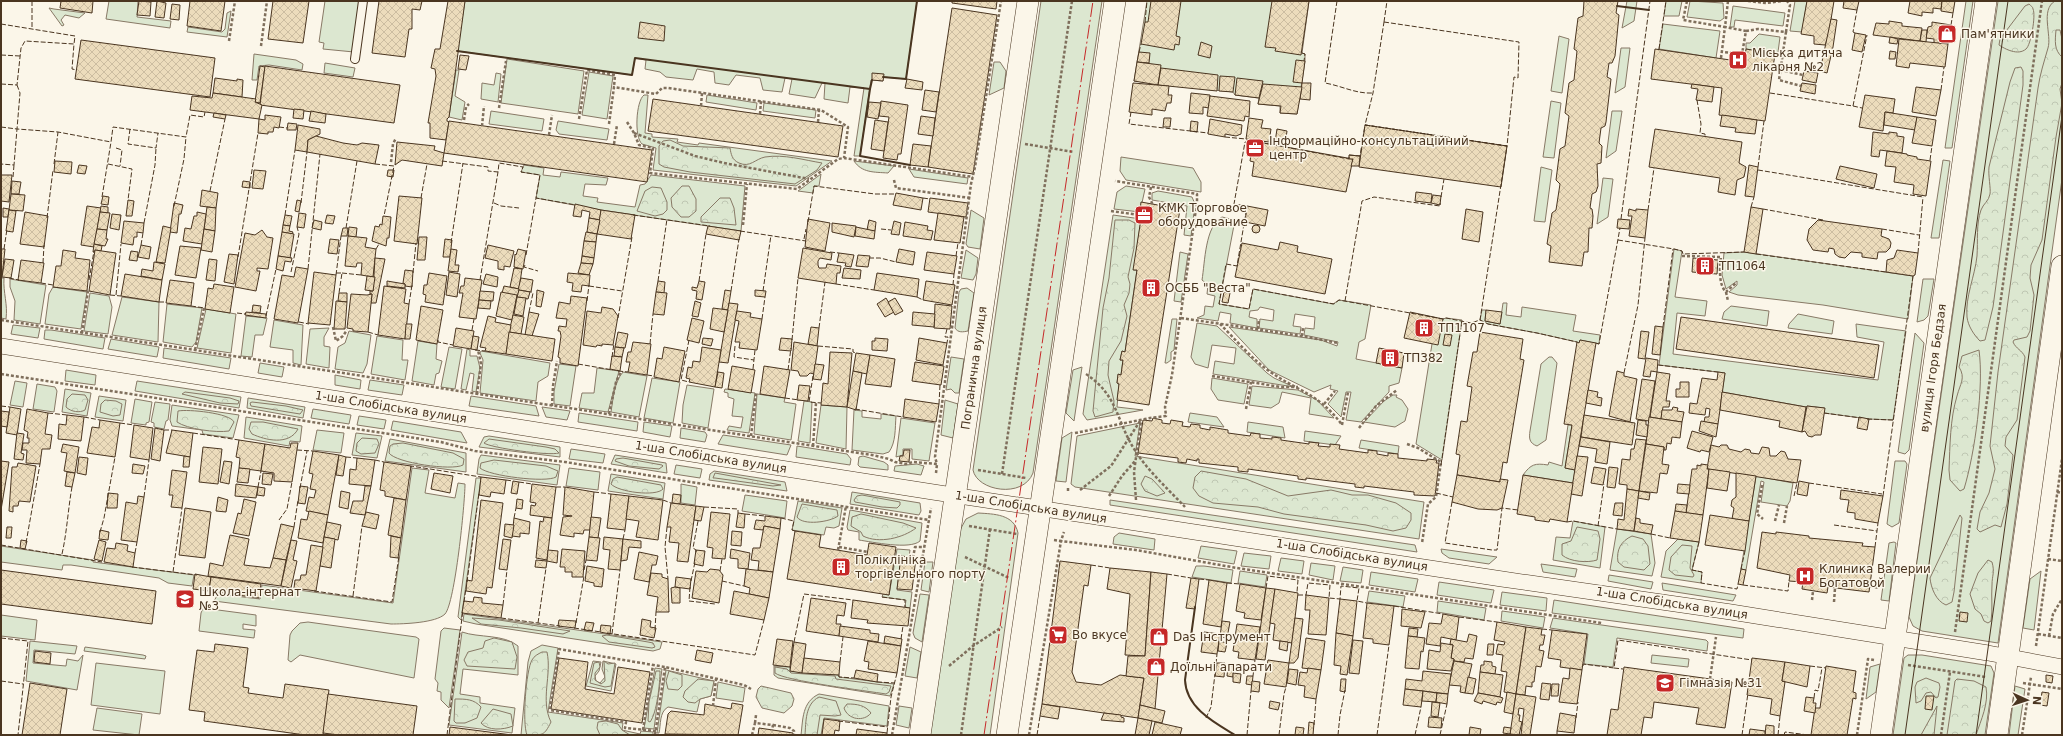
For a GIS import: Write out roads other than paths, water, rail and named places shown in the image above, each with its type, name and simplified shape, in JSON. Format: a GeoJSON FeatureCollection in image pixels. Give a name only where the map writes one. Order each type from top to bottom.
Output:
{"type":"FeatureCollection","features":[{"type":"Feature","properties":{"kind":"main road","name":"Погранична вулиця"},"geometry":{"type":"LineString","coordinates":[[920,735],[1028,1]]}},
{"type":"Feature","properties":{"kind":"main road"},"geometry":{"type":"LineString","coordinates":[[1007,735],[1115,1]]}},
{"type":"Feature","properties":{"kind":"main road","name":"вулиця Ігоря Бедзая"},"geometry":{"type":"LineString","coordinates":[[1881,735],[1986,1]]}},
{"type":"Feature","properties":{"kind":"main road"},"geometry":{"type":"LineString","coordinates":[[1997,735],[2062,266]]}},
{"type":"Feature","properties":{"kind":"street","name":"1-ша Слобідська вулиця"},"geometry":{"type":"LineString","coordinates":[[1,346],[955,495],[1895,638],[2008,656],[2062,667]]}},
{"type":"Feature","properties":{"kind":"lane"},"geometry":{"type":"LineString","coordinates":[[355,59],[363,1]]}},
{"type":"Feature","properties":{"kind":"tram line"},"geometry":{"type":"LineString","coordinates":[[1905,735],[2008,1]]}},
{"type":"Feature","properties":{"kind":"tram line"},"geometry":{"type":"LineString","coordinates":[[1976,735],[2062,116]]}},
{"type":"Feature","properties":{"kind":"place","name":"Пам'ятники"},"geometry":{"type":"Point","coordinates":[1947,34]}},
{"type":"Feature","properties":{"kind":"place","name":"Міська дитяча лікарня №2"},"geometry":{"type":"Point","coordinates":[1738,60]}},
{"type":"Feature","properties":{"kind":"place","name":"Інформаційно-консультаційний центр"},"geometry":{"type":"Point","coordinates":[1255,148]}},
{"type":"Feature","properties":{"kind":"place","name":"КМК Торговое оборудование"},"geometry":{"type":"Point","coordinates":[1144,215]}},
{"type":"Feature","properties":{"kind":"place","name":"ТП1064"},"geometry":{"type":"Point","coordinates":[1705,266]}},
{"type":"Feature","properties":{"kind":"place","name":"ОСББ \"Веста\""},"geometry":{"type":"Point","coordinates":[1151,288]}},
{"type":"Feature","properties":{"kind":"place","name":"ТП1107"},"geometry":{"type":"Point","coordinates":[1424,328]}},
{"type":"Feature","properties":{"kind":"place","name":"ТП382"},"geometry":{"type":"Point","coordinates":[1390,358]}},
{"type":"Feature","properties":{"kind":"place","name":"Поліклініка торгівельного порту"},"geometry":{"type":"Point","coordinates":[841,567]}},
{"type":"Feature","properties":{"kind":"place","name":"Клиника Валерии Богатовой"},"geometry":{"type":"Point","coordinates":[1805,576]}},
{"type":"Feature","properties":{"kind":"place","name":"Школа-інтернат №3"},"geometry":{"type":"Point","coordinates":[185,599]}},
{"type":"Feature","properties":{"kind":"place","name":"Во вкусе"},"geometry":{"type":"Point","coordinates":[1058,635]}},
{"type":"Feature","properties":{"kind":"place","name":"Das Інструмент"},"geometry":{"type":"Point","coordinates":[1159,637]}},
{"type":"Feature","properties":{"kind":"place","name":"Доїльні апарати"},"geometry":{"type":"Point","coordinates":[1156,667]}},
{"type":"Feature","properties":{"kind":"place","name":"Гімназія №31"},"geometry":{"type":"Point","coordinates":[1665,683]}}]}
